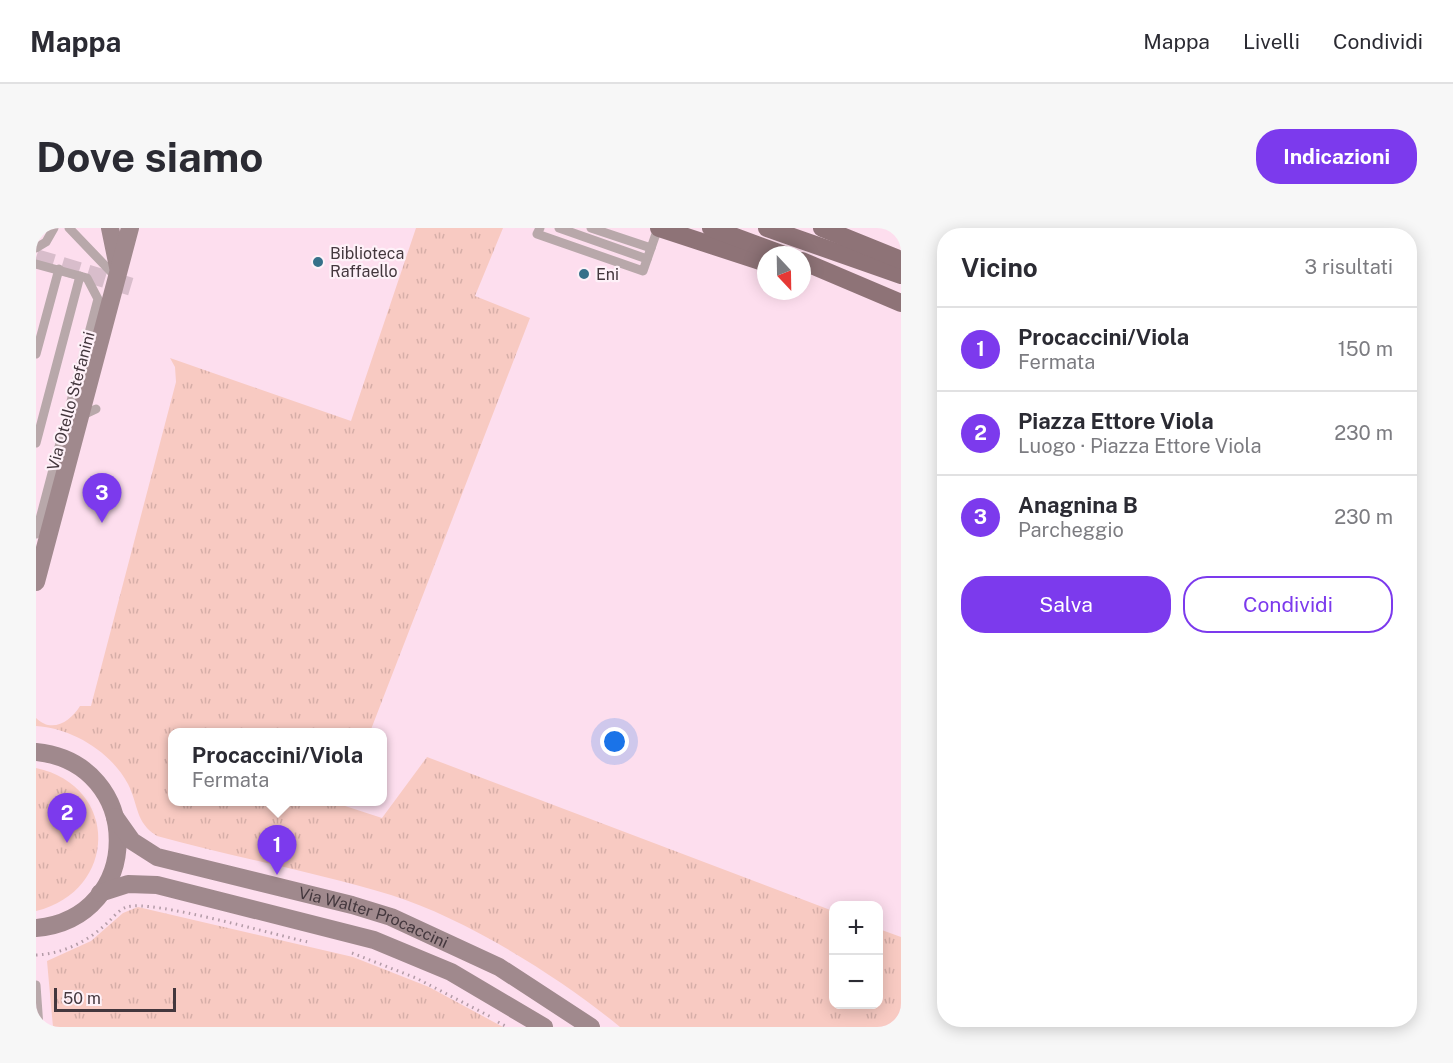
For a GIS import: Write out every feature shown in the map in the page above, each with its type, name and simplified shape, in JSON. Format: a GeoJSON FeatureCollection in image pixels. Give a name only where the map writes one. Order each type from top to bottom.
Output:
{"type":"FeatureCollection","features":[{"type":"Feature","properties":{"kind":"main road"},"geometry":{"type":"LineString","coordinates":[[659,228],[757,260]]}},
{"type":"Feature","properties":{"kind":"main road"},"geometry":{"type":"LineString","coordinates":[[711,228],[760,246]]}},
{"type":"Feature","properties":{"kind":"main road"},"geometry":{"type":"LineString","coordinates":[[767,228],[901,275]]}},
{"type":"Feature","properties":{"kind":"main road"},"geometry":{"type":"LineString","coordinates":[[822,228],[901,260]]}},
{"type":"Feature","properties":{"kind":"main road"},"geometry":{"type":"LineString","coordinates":[[811,265],[901,305]]}},
{"type":"Feature","properties":{"kind":"main road"},"geometry":{"type":"LineString","coordinates":[[811,278],[901,305]]}},
{"type":"Feature","properties":{"kind":"street","name":"Via Otello Stefanini"},"geometry":{"type":"LineString","coordinates":[[36,582],[88,410],[117,272],[110,228]]}},
{"type":"Feature","properties":{"kind":"street"},"geometry":{"type":"LineString","coordinates":[[117,272],[130,228]]}},
{"type":"Feature","properties":{"kind":"street","name":"Via Walter Procaccini"},"geometry":{"type":"LineString","coordinates":[[36,752],[63,758],[90,775],[106,794],[116,817],[132,841],[157,857],[352,905],[391,917],[447,941],[536,989],[591,1027]]}},
{"type":"Feature","properties":{"kind":"street"},"geometry":{"type":"LineString","coordinates":[[36,928],[71,918],[88,907],[100,893],[115,866],[118,836],[116,817]]}},
{"type":"Feature","properties":{"kind":"street","name":"Via Walter Procaccini"},"geometry":{"type":"LineString","coordinates":[[100,893],[128,884],[157,885],[361,935],[451,972],[544,1027]]}},
{"type":"Feature","properties":{"kind":"lane"},"geometry":{"type":"LineString","coordinates":[[36,248],[46,242],[54,228]]}},
{"type":"Feature","properties":{"kind":"lane"},"geometry":{"type":"LineString","coordinates":[[69,228],[117,272]]}},
{"type":"Feature","properties":{"kind":"lane"},"geometry":{"type":"LineString","coordinates":[[540,228],[537,234],[643,272],[659,228]]}},
{"type":"Feature","properties":{"kind":"lane"},"geometry":{"type":"LineString","coordinates":[[559,228],[647,259]]}},
{"type":"Feature","properties":{"kind":"lane"},"geometry":{"type":"LineString","coordinates":[[591,228],[651,248]]}},
{"type":"Feature","properties":{"kind":"lane"},"geometry":{"type":"LineString","coordinates":[[36,264],[80,276],[36,443]]}},
{"type":"Feature","properties":{"kind":"lane"},"geometry":{"type":"LineString","coordinates":[[36,354],[58,269]]}},
{"type":"Feature","properties":{"kind":"lane","name":"Via Otello Stefanini"},"geometry":{"type":"LineString","coordinates":[[36,534],[97,304],[97,295],[91,284],[87,278],[80,276]]}},
{"type":"Feature","properties":{"kind":"lane"},"geometry":{"type":"LineString","coordinates":[[36,985],[39,1027]]}},
{"type":"Feature","properties":{"kind":"path"},"geometry":{"type":"LineString","coordinates":[[36,955],[76,945],[95,933],[122,909],[138,904],[165,908],[313,944]]}},
{"type":"Feature","properties":{"kind":"path"},"geometry":{"type":"LineString","coordinates":[[342,950],[431,985],[507,1027]]}},
{"type":"Feature","properties":{"kind":"green space"},"geometry":{"type":"Polygon","coordinates":[[[416,228],[503,228],[475,296],[530,318],[372,728],[168,728],[168,806],[345,806],[382,818],[427,757],[829,909],[829,1009],[883,1009],[883,930],[901,937],[901,1027],[620,1027],[570,989],[511,951],[450,918],[420,905],[362,887],[157,836],[150,831],[138,813],[128,784],[112,762],[101,752],[76,737],[63,731],[36,726],[36,718],[48,725],[61,724],[80,706],[91,706],[176,382],[175,367],[170,358],[351,421],[416,228]]]}},
{"type":"Feature","properties":{"kind":"green space"},"geometry":{"type":"Polygon","coordinates":[[[36,768],[63,778],[83,795],[95,816],[98,839],[94,862],[82,883],[63,900],[36,911],[36,768]]]}},
{"type":"Feature","properties":{"kind":"green space"},"geometry":{"type":"Polygon","coordinates":[[[138,907],[353,957],[429,987],[503,1027],[53,1027],[47,961],[91,941],[123,913],[138,907]]]}},
{"type":"Feature","properties":{"kind":"tunnel"},"geometry":{"type":"LineString","coordinates":[[36,258],[132,287]]}},
{"type":"Feature","properties":{"kind":"place","name":"Biblioteca Raffaello"},"geometry":{"type":"Point","coordinates":[318,262]}},
{"type":"Feature","properties":{"kind":"place","name":"Eni"},"geometry":{"type":"Point","coordinates":[584,274]}},
{"type":"Feature","properties":{"kind":"place","name":"Anagnina B"},"geometry":{"type":"Point","coordinates":[102,523]}},
{"type":"Feature","properties":{"kind":"place","name":"Piazza Ettore Viola"},"geometry":{"type":"Point","coordinates":[67,843]}},
{"type":"Feature","properties":{"kind":"place","name":"Procaccini/Viola"},"geometry":{"type":"Point","coordinates":[277,875]}}]}
